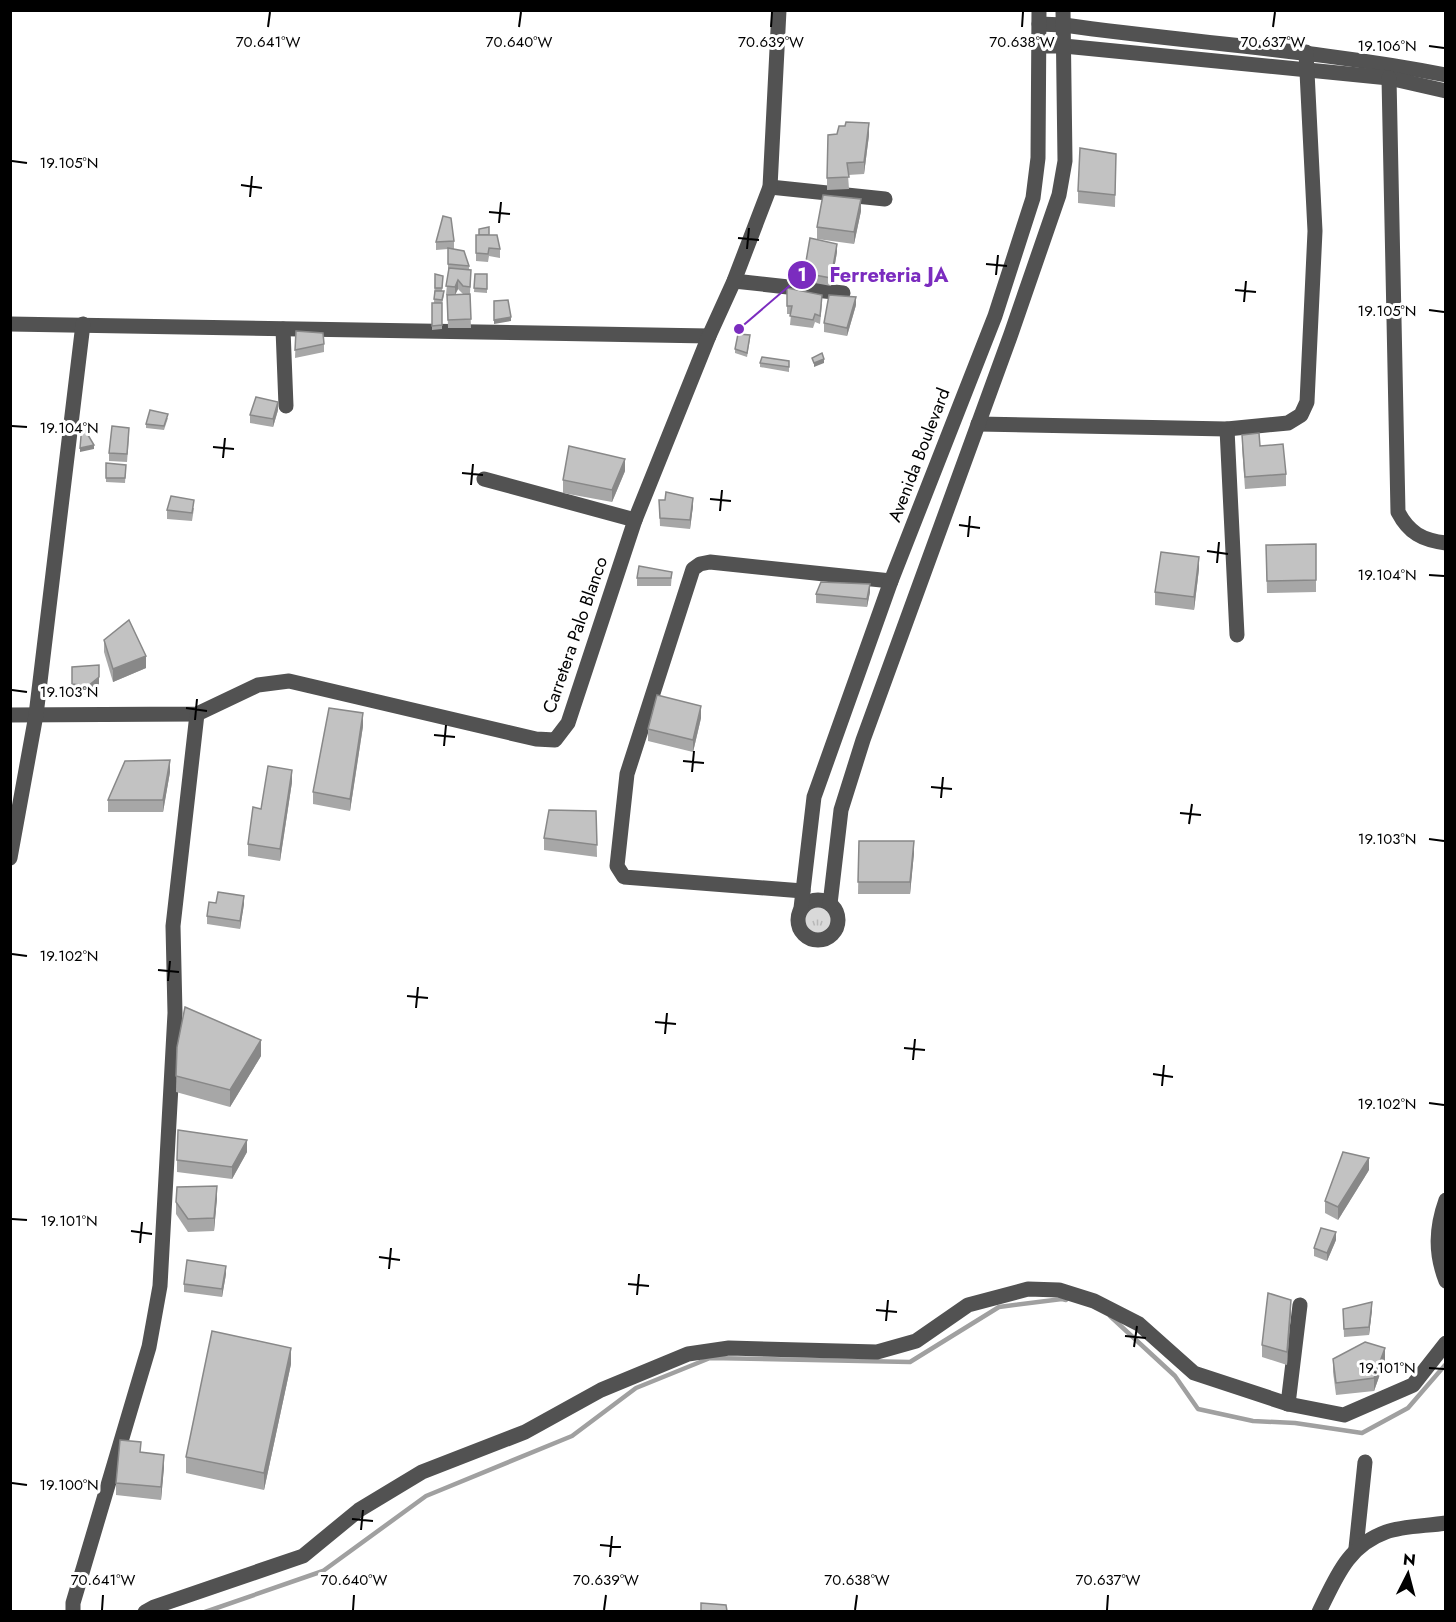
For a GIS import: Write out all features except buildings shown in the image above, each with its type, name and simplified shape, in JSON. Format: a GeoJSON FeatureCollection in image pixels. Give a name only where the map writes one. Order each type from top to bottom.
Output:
{"type":"FeatureCollection","features":[{"type":"Feature","properties":{"kind":"street","name":"Carretera Palo Blanco"},"geometry":{"type":"LineString","coordinates":[[10,715],[196,714],[258,685],[289,681],[536,740],[555,740],[568,723],[635,520],[709,336],[734,281],[770,187],[779,10]]}},
{"type":"Feature","properties":{"kind":"street"},"geometry":{"type":"LineString","coordinates":[[1039,17],[1063,18],[1384,63],[1446,75]]}},
{"type":"Feature","properties":{"kind":"street","name":"Avenida Boulevard"},"geometry":{"type":"LineString","coordinates":[[801,908],[813,797],[891,581],[994,316],[1033,198],[1038,158],[1039,17]]}},
{"type":"Feature","properties":{"kind":"street"},"geometry":{"type":"LineString","coordinates":[[830,904],[841,810],[863,740],[1059,195],[1065,161],[1063,18]]}},
{"type":"Feature","properties":{"kind":"street"},"geometry":{"type":"LineString","coordinates":[[1039,46],[1064,45],[1308,69],[1389,78],[1446,91]]}},
{"type":"Feature","properties":{"kind":"street"},"geometry":{"type":"LineString","coordinates":[[978,424],[1227,429],[1288,423],[1301,415],[1307,402],[1315,231],[1306,52]]}},
{"type":"Feature","properties":{"kind":"street"},"geometry":{"type":"LineString","coordinates":[[1389,78],[1398,512],[1406,527],[1427,540],[1446,543]]}},
{"type":"Feature","properties":{"kind":"street"},"geometry":{"type":"LineString","coordinates":[[770,187],[885,199]]}},
{"type":"Feature","properties":{"kind":"street"},"geometry":{"type":"LineString","coordinates":[[734,281],[843,293]]}},
{"type":"Feature","properties":{"kind":"street"},"geometry":{"type":"LineString","coordinates":[[10,324],[709,336]]}},
{"type":"Feature","properties":{"kind":"street"},"geometry":{"type":"LineString","coordinates":[[10,858],[36,715],[83,324]]}},
{"type":"Feature","properties":{"kind":"street"},"geometry":{"type":"LineString","coordinates":[[284,329],[286,406]]}},
{"type":"Feature","properties":{"kind":"street"},"geometry":{"type":"LineString","coordinates":[[1227,429],[1237,635]]}},
{"type":"Feature","properties":{"kind":"street"},"geometry":{"type":"LineString","coordinates":[[484,479],[635,520]]}},
{"type":"Feature","properties":{"kind":"street"},"geometry":{"type":"LineString","coordinates":[[803,891],[624,877],[617,866],[627,774],[693,569],[700,564],[710,562],[891,581]]}},
{"type":"Feature","properties":{"kind":"street"},"geometry":{"type":"LineString","coordinates":[[73,1611],[73,1602],[149,1347],[160,1286],[176,1013],[173,926],[196,714]]}},
{"type":"Feature","properties":{"kind":"street"},"geometry":{"type":"LineString","coordinates":[[818,899],[830,904],[838,915],[837,928],[827,938],[821,940],[807,938],[797,921],[801,908],[812,900],[818,899]]}},
{"type":"Feature","properties":{"kind":"street"},"geometry":{"type":"LineString","coordinates":[[1446,1200],[1438,1222],[1439,1262],[1446,1281]]}},
{"type":"Feature","properties":{"kind":"street"},"geometry":{"type":"LineString","coordinates":[[145,1611],[303,1556],[359,1510],[422,1472],[525,1432],[601,1390],[688,1354],[729,1348],[877,1352],[916,1341],[968,1305],[1028,1289],[1059,1290],[1094,1300],[1139,1324],[1194,1373],[1288,1404],[1344,1415],[1413,1385],[1446,1343]]}},
{"type":"Feature","properties":{"kind":"street"},"geometry":{"type":"LineString","coordinates":[[1288,1404],[1300,1305]]}},
{"type":"Feature","properties":{"kind":"street"},"geometry":{"type":"LineString","coordinates":[[1356,1548],[1365,1462]]}},
{"type":"Feature","properties":{"kind":"street"},"geometry":{"type":"LineString","coordinates":[[1319,1611],[1341,1567],[1356,1548],[1386,1532],[1446,1523]]}},
{"type":"Feature","properties":{"kind":"green space"},"geometry":{"type":"Polygon","coordinates":[[[818,904],[829,909],[834,920],[829,931],[818,936],[807,931],[802,920],[807,909],[818,904]]]}},
{"type":"Feature","properties":{"kind":"waterway"},"geometry":{"type":"LineString","coordinates":[[205,1612],[323,1571],[426,1496],[572,1436],[636,1388],[710,1358],[910,1362],[999,1307],[1066,1300]]}},
{"type":"Feature","properties":{"kind":"waterway"},"geometry":{"type":"LineString","coordinates":[[1110,1316],[1175,1376],[1198,1409],[1253,1421],[1295,1423],[1362,1433],[1408,1408],[1446,1364]]}},
{"type":"Feature","properties":{"kind":"place","name":"Ferreteria JA"},"geometry":{"type":"Point","coordinates":[739,329]}}]}
